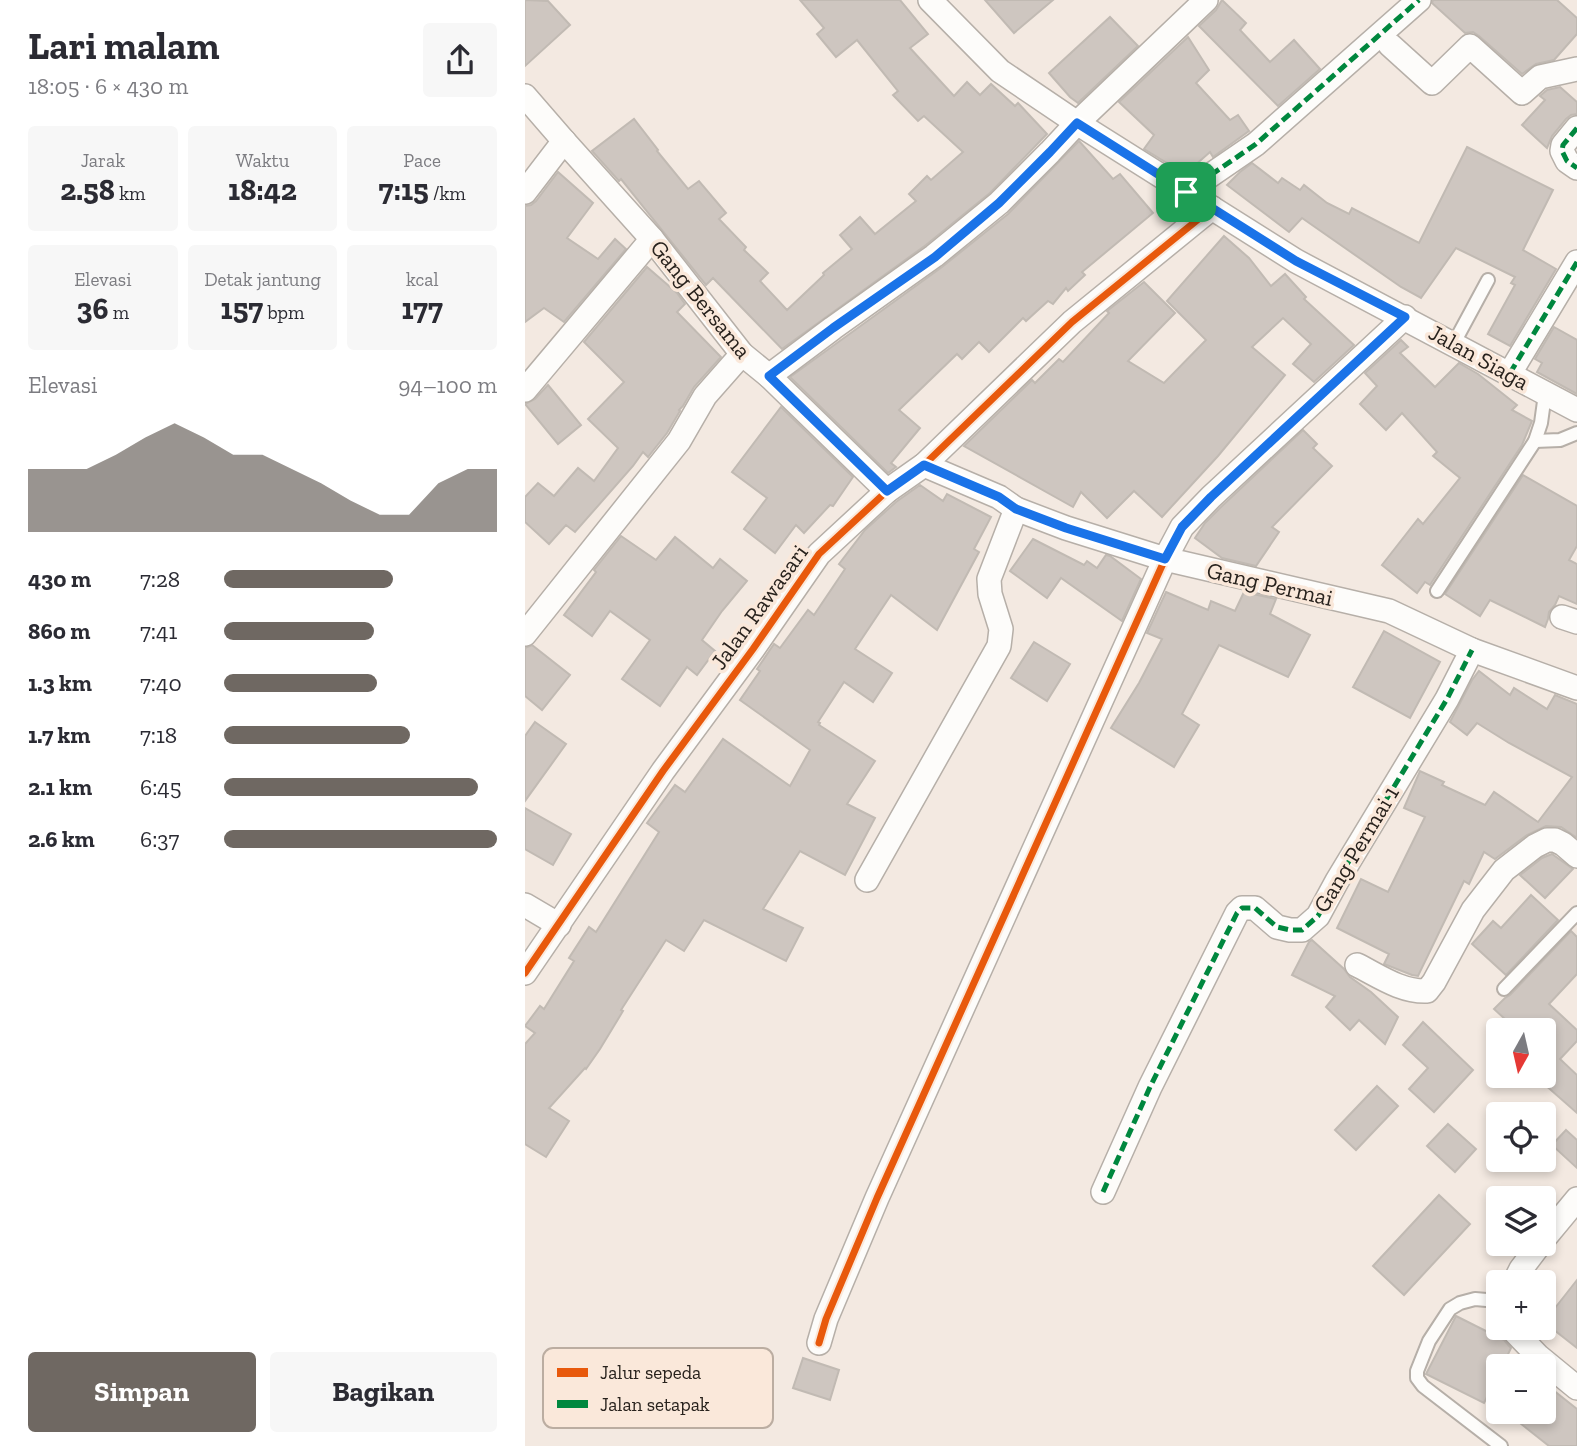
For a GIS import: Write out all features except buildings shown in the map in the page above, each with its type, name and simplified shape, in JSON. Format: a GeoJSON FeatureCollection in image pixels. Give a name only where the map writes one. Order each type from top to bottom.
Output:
{"type":"FeatureCollection","features":[{"type":"Feature","properties":{"kind":"street","name":"Jalan Siaga"},"geometry":{"type":"LineString","coordinates":[[930,0],[1000,71],[1077,123],[1296,261],[1577,410]]}},
{"type":"Feature","properties":{"kind":"street"},"geometry":{"type":"LineString","coordinates":[[769,376],[935,257],[999,203],[1077,123],[1206,0]]}},
{"type":"Feature","properties":{"kind":"street"},"geometry":{"type":"LineString","coordinates":[[1186,192],[1256,144],[1419,0]]}},
{"type":"Feature","properties":{"kind":"street"},"geometry":{"type":"LineString","coordinates":[[1390,45],[1432,83],[1470,46],[1522,93],[1540,77],[1577,69]]}},
{"type":"Feature","properties":{"kind":"street","name":"Gang Bersama"},"geometry":{"type":"LineString","coordinates":[[525,96],[652,239],[742,355],[769,376],[887,491]]}},
{"type":"Feature","properties":{"kind":"street"},"geometry":{"type":"LineString","coordinates":[[1577,128],[1563,145],[1562,151],[1567,161],[1577,168]]}},
{"type":"Feature","properties":{"kind":"street"},"geometry":{"type":"LineString","coordinates":[[525,192],[563,141]]}},
{"type":"Feature","properties":{"kind":"street","name":"Jalan Rawasari"},"geometry":{"type":"LineString","coordinates":[[525,973],[663,771],[819,554],[887,491],[924,465],[1072,322],[1212,208]]}},
{"type":"Feature","properties":{"kind":"street"},"geometry":{"type":"LineString","coordinates":[[525,390],[652,239]]}},
{"type":"Feature","properties":{"kind":"street"},"geometry":{"type":"LineString","coordinates":[[1510,373],[1577,262]]}},
{"type":"Feature","properties":{"kind":"street"},"geometry":{"type":"LineString","coordinates":[[819,1343],[826,1319],[877,1198],[1165,559],[1182,527],[1405,317]]}},
{"type":"Feature","properties":{"kind":"street"},"geometry":{"type":"LineString","coordinates":[[525,634],[679,441],[705,396],[742,355]]}},
{"type":"Feature","properties":{"kind":"street","name":"Gang Permai"},"geometry":{"type":"LineString","coordinates":[[924,465],[999,497],[1016,509],[1066,528],[1165,559],[1389,611],[1472,650],[1577,688]]}},
{"type":"Feature","properties":{"kind":"street"},"geometry":{"type":"LineString","coordinates":[[867,880],[999,646],[1001,629],[990,594],[989,579],[1016,509]]}},
{"type":"Feature","properties":{"kind":"street","name":"Gang Permai 1"},"geometry":{"type":"LineString","coordinates":[[1103,1192],[1150,1087],[1237,913],[1242,908],[1255,908],[1277,927],[1290,930],[1302,930],[1318,916],[1447,699],[1472,650]]}},
{"type":"Feature","properties":{"kind":"street"},"geometry":{"type":"LineString","coordinates":[[1357,965],[1404,988],[1427,991],[1473,911],[1504,870],[1546,840],[1555,839],[1577,856]]}},
{"type":"Feature","properties":{"kind":"street"},"geometry":{"type":"LineString","coordinates":[[525,905],[559,925]]}},
{"type":"Feature","properties":{"kind":"street"},"geometry":{"type":"LineString","coordinates":[[1556,1224],[1577,1199]]}},
{"type":"Feature","properties":{"kind":"street"},"geometry":{"type":"LineString","coordinates":[[1523,1340],[1577,1388]]}},
{"type":"Feature","properties":{"kind":"lane"},"geometry":{"type":"LineString","coordinates":[[1454,343],[1488,280]]}},
{"type":"Feature","properties":{"kind":"lane"},"geometry":{"type":"LineString","coordinates":[[1437,591],[1535,442],[1545,394]]}},
{"type":"Feature","properties":{"kind":"lane"},"geometry":{"type":"LineString","coordinates":[[1535,442],[1560,440],[1577,433]]}},
{"type":"Feature","properties":{"kind":"lane"},"geometry":{"type":"LineString","coordinates":[[1504,989],[1577,913]]}},
{"type":"Feature","properties":{"kind":"lane"},"geometry":{"type":"LineString","coordinates":[[1486,1300],[1475,1299],[1450,1309],[1429,1341],[1417,1371],[1417,1378],[1423,1386],[1500,1446]]}},
{"type":"Feature","properties":{"kind":"marked path"},"geometry":{"type":"LineString","coordinates":[[1186,192],[1256,144],[1419,0]]}},
{"type":"Feature","properties":{"kind":"marked path"},"geometry":{"type":"LineString","coordinates":[[1577,128],[1563,145],[1562,151],[1567,161],[1577,168]]}},
{"type":"Feature","properties":{"kind":"marked path"},"geometry":{"type":"LineString","coordinates":[[1510,373],[1577,262]]}},
{"type":"Feature","properties":{"kind":"marked path"},"geometry":{"type":"LineString","coordinates":[[1103,1192],[1150,1087],[1237,913],[1242,908],[1255,908],[1277,927],[1290,930],[1302,930],[1318,916],[1447,699],[1472,650]]}},
{"type":"Feature","properties":{"kind":"cycle path"},"geometry":{"type":"LineString","coordinates":[[525,973],[663,771],[819,554],[887,491],[924,465],[1072,322],[1212,208]]}},
{"type":"Feature","properties":{"kind":"cycle path"},"geometry":{"type":"LineString","coordinates":[[819,1343],[826,1319],[877,1198],[1165,559],[1182,527],[1405,317]]}},
{"type":"Feature","properties":{"kind":"route"},"geometry":{"type":"LineString","coordinates":[[1077,123],[1186,192],[1296,261],[1405,317],[1211,497],[1182,527],[1165,559],[1066,528],[1016,509],[999,497],[924,465],[887,491],[769,376],[935,257],[999,203],[1077,123]]}}]}
